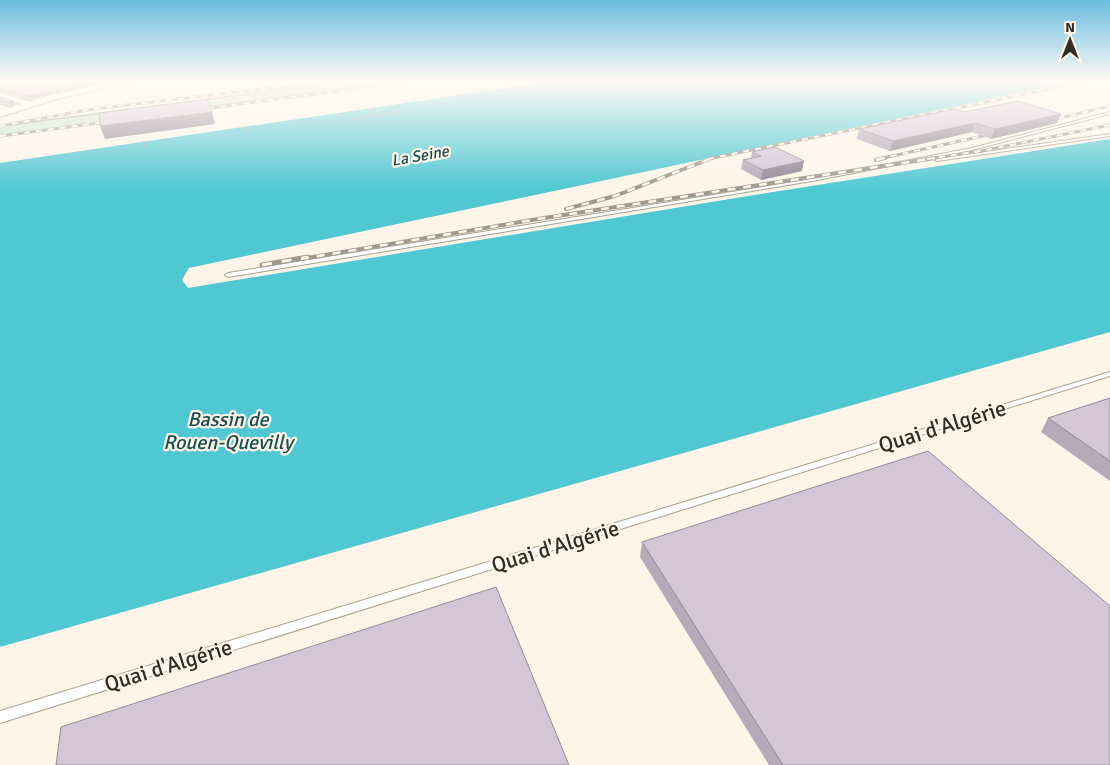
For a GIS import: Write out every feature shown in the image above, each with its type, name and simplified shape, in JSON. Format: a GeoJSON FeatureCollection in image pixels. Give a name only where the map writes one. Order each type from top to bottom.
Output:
{"type":"FeatureCollection","features":[{"type":"Feature","properties":{"kind":"main road"},"geometry":{"type":"LineString","coordinates":[[0,131],[101,118]]}},
{"type":"Feature","properties":{"kind":"lane"},"geometry":{"type":"LineString","coordinates":[[228,275],[888,165],[972,149],[1092,118]]}},
{"type":"Feature","properties":{"kind":"lane"},"geometry":{"type":"LineString","coordinates":[[888,165],[948,159],[1110,135]]}},
{"type":"Feature","properties":{"kind":"lane","name":"Quai d'Algérie"},"geometry":{"type":"LineString","coordinates":[[0,717],[1110,374]]}},
{"type":"Feature","properties":{"kind":"path"},"geometry":{"type":"LineString","coordinates":[[354,119],[362,118]]}},
{"type":"Feature","properties":{"kind":"path"},"geometry":{"type":"LineString","coordinates":[[244,127],[248,133]]}},
{"type":"Feature","properties":{"kind":"path"},"geometry":{"type":"LineString","coordinates":[[144,141],[144,147]]}},
{"type":"Feature","properties":{"kind":"water","name":"Bassin de Rouen-Quevilly"},"geometry":{"type":"Polygon","coordinates":[[[306,118],[901,118],[189,268],[182,280],[188,288],[1110,139],[1110,332],[0,647],[0,163],[306,118]]]}},
{"type":"Feature","properties":{"kind":"building"},"geometry":{"type":"Polygon","coordinates":[[[99,118],[166,118],[100,126],[99,118]]]}},
{"type":"Feature","properties":{"kind":"building"},"geometry":{"type":"Polygon","coordinates":[[[913,118],[1045,118],[995,129],[975,123],[893,141],[859,129],[913,118]]]}},
{"type":"Feature","properties":{"kind":"building"},"geometry":{"type":"Polygon","coordinates":[[[775,147],[804,161],[763,170],[743,160],[761,156],[752,152],[775,147]]]}},
{"type":"Feature","properties":{"kind":"building"},"geometry":{"type":"Polygon","coordinates":[[[1110,398],[1110,461],[1048,418],[1110,398]]]}},
{"type":"Feature","properties":{"kind":"building"},"geometry":{"type":"Polygon","coordinates":[[[928,451],[1110,606],[1110,765],[783,765],[642,542],[928,451]]]}},
{"type":"Feature","properties":{"kind":"building"},"geometry":{"type":"Polygon","coordinates":[[[496,587],[569,765],[56,765],[61,727],[496,587]]]}},
{"type":"Feature","properties":{"kind":"railway"},"geometry":{"type":"LineString","coordinates":[[0,126],[45,118]]}},
{"type":"Feature","properties":{"kind":"railway"},"geometry":{"type":"LineString","coordinates":[[711,158],[910,118]]}},
{"type":"Feature","properties":{"kind":"railway"},"geometry":{"type":"LineString","coordinates":[[1047,121],[1061,118]]}},
{"type":"Feature","properties":{"kind":"railway"},"geometry":{"type":"LineString","coordinates":[[0,136],[114,121]]}},
{"type":"Feature","properties":{"kind":"railway"},"geometry":{"type":"LineString","coordinates":[[927,159],[981,151],[1110,125]]}},
{"type":"Feature","properties":{"kind":"railway"},"geometry":{"type":"LineString","coordinates":[[879,159],[996,133]]}},
{"type":"Feature","properties":{"kind":"railway"},"geometry":{"type":"LineString","coordinates":[[566,209],[615,196],[711,158]]}},
{"type":"Feature","properties":{"kind":"railway"},"geometry":{"type":"LineString","coordinates":[[876,160],[885,158]]}},
{"type":"Feature","properties":{"kind":"railway"},"geometry":{"type":"LineString","coordinates":[[301,259],[544,218],[935,158]]}},
{"type":"Feature","properties":{"kind":"railway"},"geometry":{"type":"LineString","coordinates":[[262,265],[308,257]]}},
{"type":"Feature","properties":{"kind":"water label","name":"La Seine"},"geometry":{"type":"Point","coordinates":[420,155]}}]}
